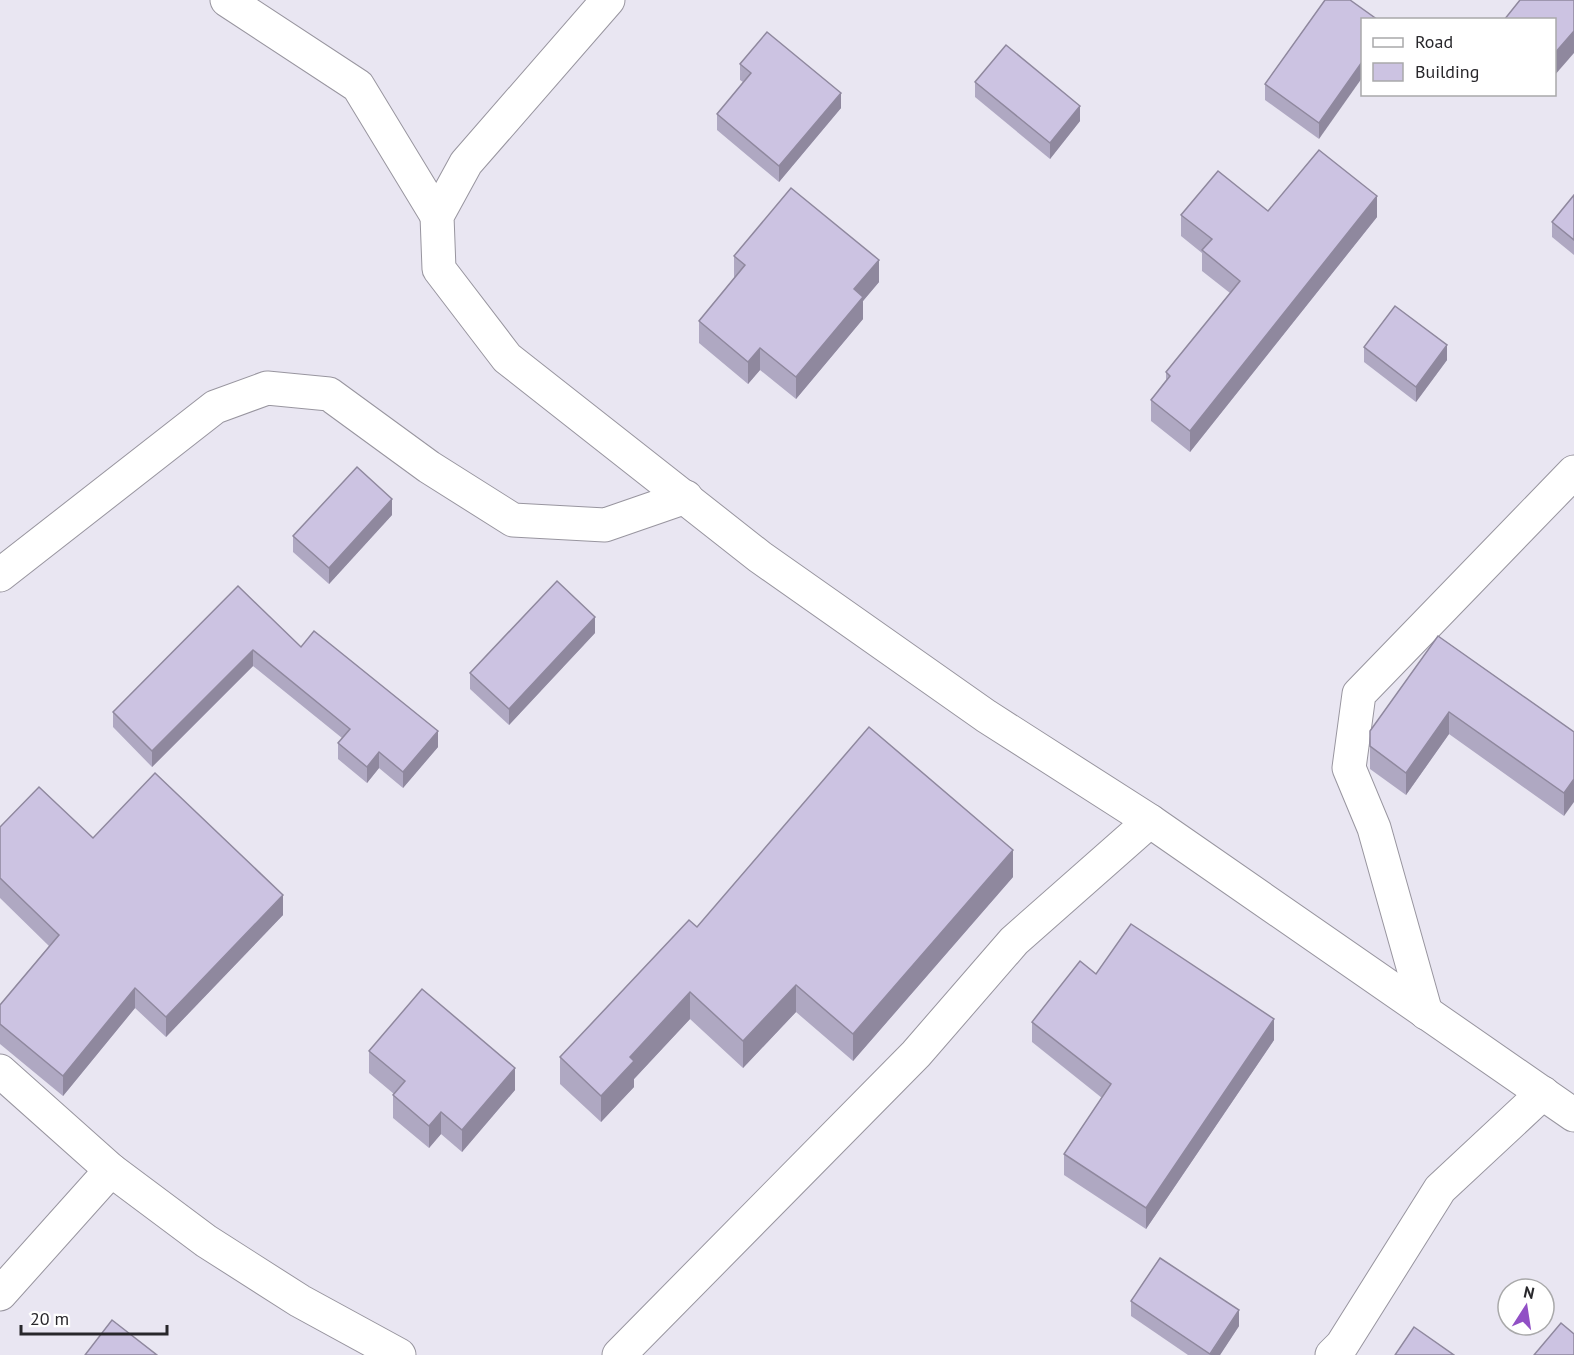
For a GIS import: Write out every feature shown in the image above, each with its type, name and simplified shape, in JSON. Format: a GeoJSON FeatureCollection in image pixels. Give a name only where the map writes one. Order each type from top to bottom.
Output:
{"type":"FeatureCollection","features":[{"type":"Feature","properties":{"kind":"street"},"geometry":{"type":"LineString","coordinates":[[227,0],[358,86],[437,216],[439,269],[507,358],[686,496],[760,557],[967,702],[1150,821],[1574,1115]]}},
{"type":"Feature","properties":{"kind":"street"},"geometry":{"type":"LineString","coordinates":[[437,216],[466,163],[609,0]]}},
{"type":"Feature","properties":{"kind":"street"},"geometry":{"type":"LineString","coordinates":[[0,575],[214,407],[267,388],[329,394],[429,467],[513,520],[605,525],[686,496]]}},
{"type":"Feature","properties":{"kind":"street"},"geometry":{"type":"LineString","coordinates":[[1426,1013],[1374,828],[1349,768],[1359,694],[1574,472]]}},
{"type":"Feature","properties":{"kind":"street"},"geometry":{"type":"LineString","coordinates":[[619,1355],[916,1054],[1014,941],[1150,821]]}},
{"type":"Feature","properties":{"kind":"street"},"geometry":{"type":"LineString","coordinates":[[0,1071],[111,1170],[215,1247],[300,1301],[399,1355]]}},
{"type":"Feature","properties":{"kind":"street"},"geometry":{"type":"LineString","coordinates":[[1332,1355],[1342,1345],[1440,1189],[1543,1093]]}},
{"type":"Feature","properties":{"kind":"street"},"geometry":{"type":"LineString","coordinates":[[0,1294],[111,1170]]}},
{"type":"Feature","properties":{"kind":"building"},"geometry":{"type":"Polygon","coordinates":[[[1325,0],[1350,0],[1375,18],[1361,18],[1361,63],[1319,123],[1265,84],[1325,0]]]}},
{"type":"Feature","properties":{"kind":"building"},"geometry":{"type":"Polygon","coordinates":[[[1520,0],[1574,0],[1574,31],[1556,52],[1556,18],[1506,18],[1520,0]]]}},
{"type":"Feature","properties":{"kind":"building"},"geometry":{"type":"Polygon","coordinates":[[[767,32],[841,93],[779,166],[717,114],[751,73],[740,64],[767,32]]]}},
{"type":"Feature","properties":{"kind":"building"},"geometry":{"type":"Polygon","coordinates":[[[1006,45],[1080,106],[1050,143],[975,82],[1006,45]]]}},
{"type":"Feature","properties":{"kind":"building"},"geometry":{"type":"Polygon","coordinates":[[[1319,150],[1377,196],[1190,431],[1151,400],[1170,376],[1166,372],[1240,281],[1202,250],[1212,239],[1181,215],[1218,171],[1268,211],[1319,150]]]}},
{"type":"Feature","properties":{"kind":"building"},"geometry":{"type":"Polygon","coordinates":[[[791,188],[879,260],[854,289],[863,297],[796,377],[760,348],[748,362],[699,321],[745,265],[734,256],[791,188]]]}},
{"type":"Feature","properties":{"kind":"building"},"geometry":{"type":"Polygon","coordinates":[[[1574,195],[1574,240],[1552,222],[1574,195]]]}},
{"type":"Feature","properties":{"kind":"building"},"geometry":{"type":"Polygon","coordinates":[[[1395,306],[1447,345],[1416,387],[1364,347],[1395,306]]]}},
{"type":"Feature","properties":{"kind":"building"},"geometry":{"type":"Polygon","coordinates":[[[357,467],[392,499],[329,568],[293,536],[357,467]]]}},
{"type":"Feature","properties":{"kind":"building"},"geometry":{"type":"Polygon","coordinates":[[[557,581],[595,617],[509,709],[470,673],[557,581]]]}},
{"type":"Feature","properties":{"kind":"building"},"geometry":{"type":"Polygon","coordinates":[[[238,586],[301,647],[314,631],[438,731],[403,772],[379,752],[367,767],[338,743],[350,729],[253,650],[152,751],[113,712],[238,586]]]}},
{"type":"Feature","properties":{"kind":"building"},"geometry":{"type":"Polygon","coordinates":[[[1438,636],[1574,732],[1574,779],[1564,793],[1449,712],[1406,773],[1370,746],[1370,731],[1438,636]]]}},
{"type":"Feature","properties":{"kind":"building"},"geometry":{"type":"Polygon","coordinates":[[[869,727],[1013,850],[853,1034],[796,985],[743,1041],[690,992],[630,1057],[634,1061],[601,1096],[560,1057],[689,920],[697,927],[869,727]]]}},
{"type":"Feature","properties":{"kind":"building"},"geometry":{"type":"Polygon","coordinates":[[[155,773],[283,895],[166,1017],[135,988],[63,1076],[0,1024],[0,1005],[59,935],[0,878],[0,827],[39,787],[93,838],[155,773]]]}},
{"type":"Feature","properties":{"kind":"building"},"geometry":{"type":"Polygon","coordinates":[[[1131,924],[1274,1019],[1146,1208],[1064,1154],[1111,1084],[1032,1022],[1080,961],[1096,974],[1131,924]]]}},
{"type":"Feature","properties":{"kind":"building"},"geometry":{"type":"Polygon","coordinates":[[[422,989],[515,1068],[462,1130],[441,1112],[429,1126],[393,1095],[405,1081],[369,1051],[422,989]]]}},
{"type":"Feature","properties":{"kind":"building"},"geometry":{"type":"Polygon","coordinates":[[[1160,1258],[1239,1310],[1210,1354],[1131,1301],[1160,1258]]]}},
{"type":"Feature","properties":{"kind":"building"},"geometry":{"type":"Polygon","coordinates":[[[112,1320],[157,1355],[85,1355],[112,1320]]]}},
{"type":"Feature","properties":{"kind":"building"},"geometry":{"type":"Polygon","coordinates":[[[1561,1323],[1574,1334],[1574,1355],[1534,1355],[1549,1337],[1556,1337],[1556,1329],[1561,1323]]]}},
{"type":"Feature","properties":{"kind":"building"},"geometry":{"type":"Polygon","coordinates":[[[1414,1327],[1454,1355],[1395,1355],[1414,1327]]]}}]}
